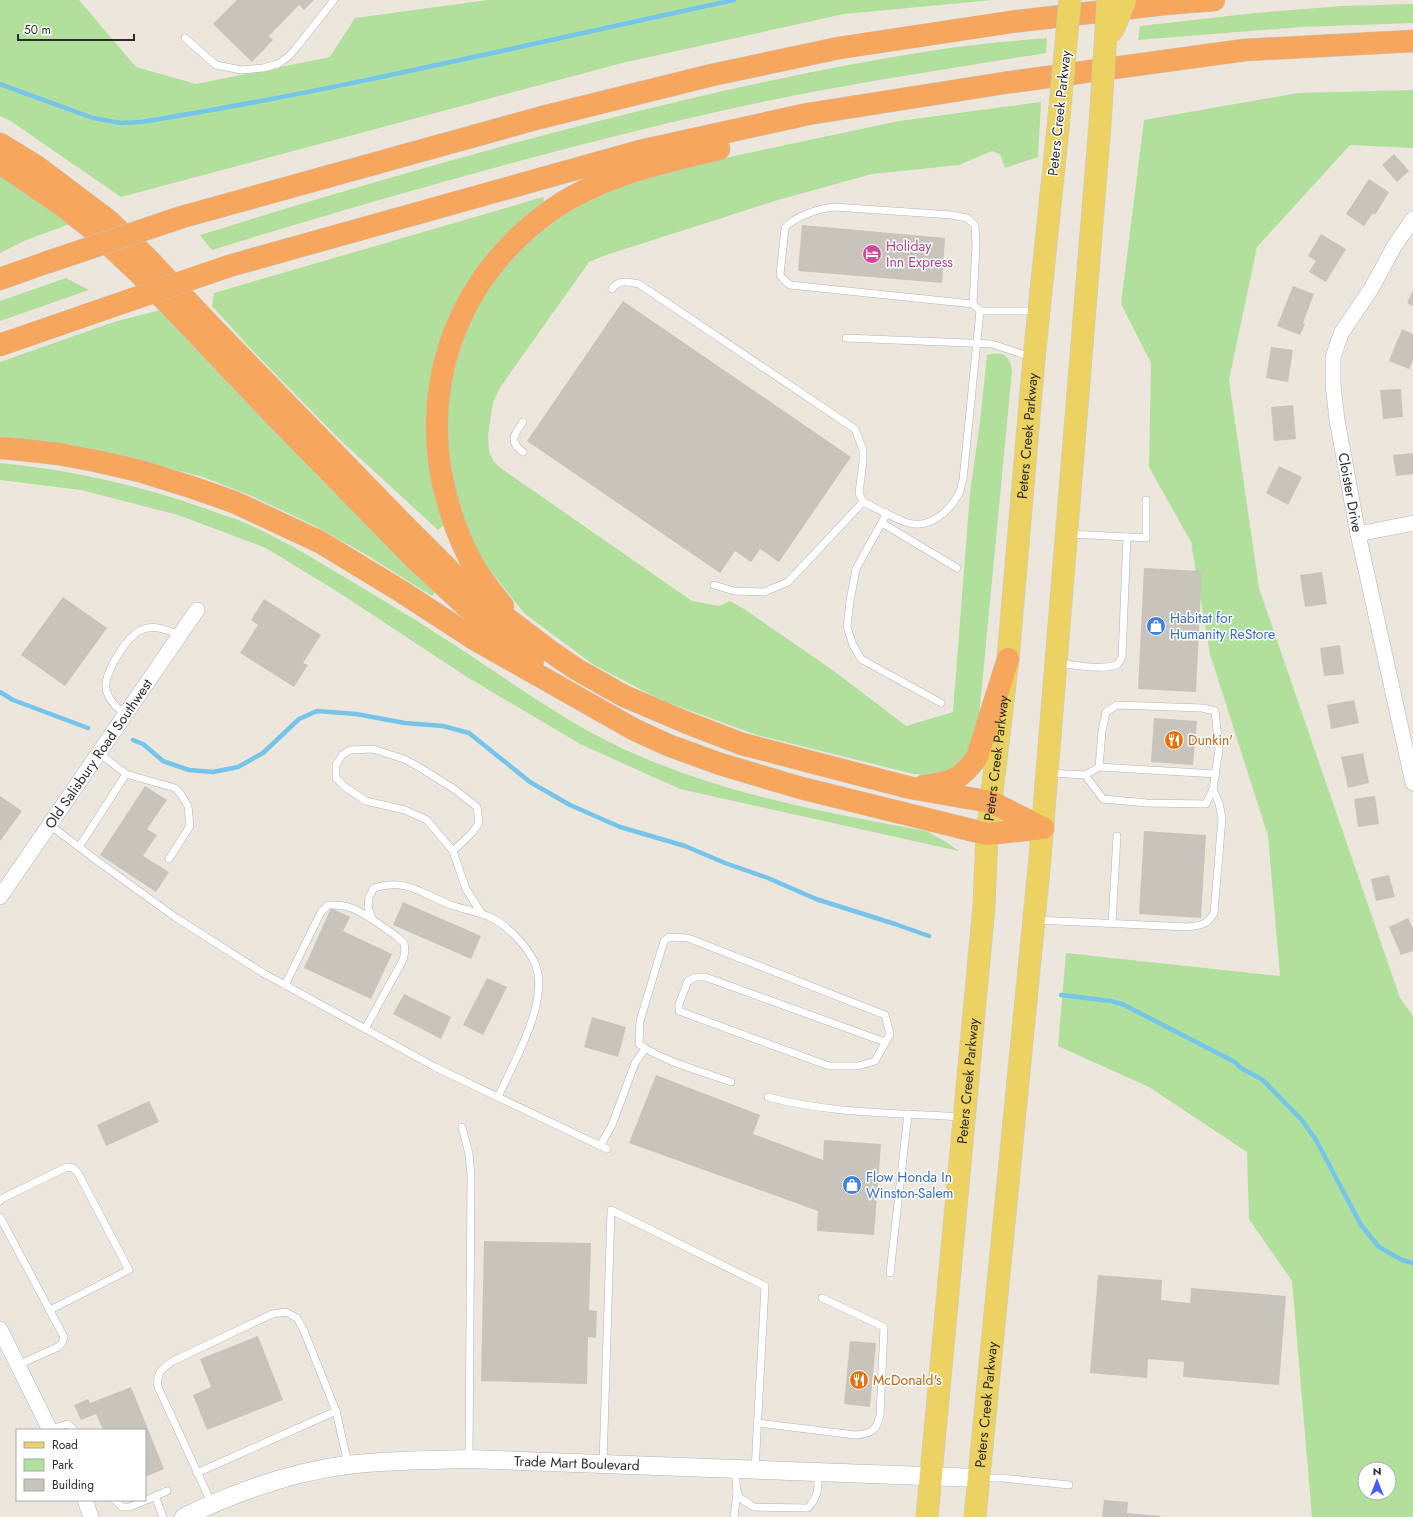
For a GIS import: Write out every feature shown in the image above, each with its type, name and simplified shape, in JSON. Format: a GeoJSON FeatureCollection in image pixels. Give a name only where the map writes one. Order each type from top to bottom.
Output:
{"type":"FeatureCollection","features":[{"type":"Feature","properties":{"kind":"highway"},"geometry":{"type":"LineString","coordinates":[[0,279],[182,217],[539,118],[712,75],[824,52],[1011,22],[1164,4],[1214,0]]}},
{"type":"Feature","properties":{"kind":"highway"},"geometry":{"type":"LineString","coordinates":[[0,344],[229,266],[640,151],[808,114],[1004,83],[1245,50],[1413,41]]}},
{"type":"Feature","properties":{"kind":"highway"},"geometry":{"type":"LineString","coordinates":[[547,649],[503,605],[475,567],[463,544],[446,497],[439,466],[436,437],[436,409],[440,381],[455,326],[470,298],[488,271],[508,247],[553,208],[605,182],[636,170],[778,136],[808,114]]}},
{"type":"Feature","properties":{"kind":"highway"},"geometry":{"type":"LineString","coordinates":[[0,144],[36,166],[109,221],[149,260],[396,517],[467,588],[547,649],[576,669],[624,696],[742,744],[911,788],[991,802],[1042,828]]}},
{"type":"Feature","properties":{"kind":"highway"},"geometry":{"type":"LineString","coordinates":[[0,163],[63,206],[90,228],[139,273],[275,416],[416,560],[466,606],[527,656],[635,730]]}},
{"type":"Feature","properties":{"kind":"highway"},"geometry":{"type":"LineString","coordinates":[[0,448],[59,454],[96,461],[191,487],[234,502],[320,542],[476,640],[635,730],[668,745],[720,764],[801,788],[893,812],[987,834],[1042,828]]}},
{"type":"Feature","properties":{"kind":"highway"},"geometry":{"type":"LineString","coordinates":[[911,788],[947,783],[961,776],[970,767],[977,757],[1008,659]]}},
{"type":"Feature","properties":{"kind":"main road","name":"Peters Creek Parkway"},"geometry":{"type":"LineString","coordinates":[[927,1517],[984,906],[987,834],[1008,659],[1034,358],[1070,0]]}},
{"type":"Feature","properties":{"kind":"main road","name":"Peters Creek Parkway"},"geometry":{"type":"LineString","coordinates":[[975,1517],[1034,920],[1047,773],[1100,124],[1108,0]]}},
{"type":"Feature","properties":{"kind":"main road"},"geometry":{"type":"LineString","coordinates":[[1105,49],[1125,0]]}},
{"type":"Feature","properties":{"kind":"street","name":"Cloister Drive"},"geometry":{"type":"LineString","coordinates":[[1412,777],[1358,534],[1337,420],[1333,385],[1333,358],[1342,332],[1371,289],[1396,245],[1413,219]]}},
{"type":"Feature","properties":{"kind":"street"},"geometry":{"type":"LineString","coordinates":[[1358,534],[1413,522]]}},
{"type":"Feature","properties":{"kind":"street","name":"Old Salisbury Road Southwest"},"geometry":{"type":"LineString","coordinates":[[0,896],[197,610]]}},
{"type":"Feature","properties":{"kind":"street"},"geometry":{"type":"LineString","coordinates":[[0,1329],[50,1429]]}},
{"type":"Feature","properties":{"kind":"street","name":"Trade Mart Boulevard"},"geometry":{"type":"LineString","coordinates":[[184,1517],[243,1491],[275,1480],[311,1471],[349,1465],[408,1460],[469,1459],[978,1478]]}},
{"type":"Feature","properties":{"kind":"street"},"geometry":{"type":"LineString","coordinates":[[85,1501],[91,1517]]}},
{"type":"Feature","properties":{"kind":"lane"},"geometry":{"type":"LineString","coordinates":[[185,38],[216,65],[241,70],[263,68],[278,64],[289,56],[334,0]]}},
{"type":"Feature","properties":{"kind":"lane"},"geometry":{"type":"LineString","coordinates":[[973,304],[976,245],[975,225],[967,218],[952,215],[828,208],[820,209],[803,216],[788,224],[785,228],[780,275],[790,285],[973,304],[980,311],[1039,311]]}},
{"type":"Feature","properties":{"kind":"lane"},"geometry":{"type":"LineString","coordinates":[[612,289],[615,285],[626,281],[639,284],[855,429],[863,450],[859,493],[863,502],[909,523],[930,522],[943,514],[953,504],[959,494],[963,480],[980,311]]}},
{"type":"Feature","properties":{"kind":"lane"},"geometry":{"type":"LineString","coordinates":[[846,338],[992,344],[1034,358]]}},
{"type":"Feature","properties":{"kind":"lane"},"geometry":{"type":"LineString","coordinates":[[523,422],[514,435],[514,442],[517,448],[523,452]]}},
{"type":"Feature","properties":{"kind":"lane"},"geometry":{"type":"LineString","coordinates":[[1066,533],[1146,538],[1146,500]]}},
{"type":"Feature","properties":{"kind":"lane"},"geometry":{"type":"LineString","coordinates":[[714,585],[734,590],[764,592],[788,582],[863,502]]}},
{"type":"Feature","properties":{"kind":"lane"},"geometry":{"type":"LineString","coordinates":[[887,513],[856,569],[847,627],[852,645],[861,659],[941,703]]}},
{"type":"Feature","properties":{"kind":"lane"},"geometry":{"type":"LineString","coordinates":[[882,523],[957,568]]}},
{"type":"Feature","properties":{"kind":"lane"},"geometry":{"type":"LineString","coordinates":[[1056,663],[1112,667],[1118,664],[1122,657],[1127,537]]}},
{"type":"Feature","properties":{"kind":"lane"},"geometry":{"type":"LineString","coordinates":[[125,714],[115,706],[109,698],[106,686],[107,675],[126,642],[135,633],[147,628],[159,628],[180,635]]}},
{"type":"Feature","properties":{"kind":"lane"},"geometry":{"type":"LineString","coordinates":[[1085,775],[1103,799],[1147,803],[1206,804],[1213,789],[1219,749],[1215,711],[1202,708],[1117,705],[1106,712],[1102,731],[1099,767]]}},
{"type":"Feature","properties":{"kind":"lane"},"geometry":{"type":"LineString","coordinates":[[453,851],[472,833],[479,823],[478,807],[454,789],[404,759],[374,749],[350,750],[342,755],[336,765],[336,778],[345,786],[366,801],[405,810],[427,820],[453,851],[466,889],[482,915]]}},
{"type":"Feature","properties":{"kind":"lane"},"geometry":{"type":"LineString","coordinates":[[99,753],[126,774],[175,788],[180,793],[188,806],[190,826],[169,858]]}},
{"type":"Feature","properties":{"kind":"lane"},"geometry":{"type":"LineString","coordinates":[[1047,773],[1085,775],[1099,767],[1216,774]]}},
{"type":"Feature","properties":{"kind":"lane"},"geometry":{"type":"LineString","coordinates":[[79,848],[126,774]]}},
{"type":"Feature","properties":{"kind":"lane"},"geometry":{"type":"LineString","coordinates":[[1034,920],[1188,927],[1202,925],[1210,921],[1214,913],[1222,818],[1219,804],[1213,789]]}},
{"type":"Feature","properties":{"kind":"lane"},"geometry":{"type":"LineString","coordinates":[[50,825],[79,848],[175,917],[261,972],[436,1067],[603,1148],[635,1063],[645,1049]]}},
{"type":"Feature","properties":{"kind":"lane"},"geometry":{"type":"LineString","coordinates":[[1112,923],[1117,836]]}},
{"type":"Feature","properties":{"kind":"lane"},"geometry":{"type":"LineString","coordinates":[[372,920],[368,907],[369,897],[374,888],[386,884],[403,885],[423,891],[453,906],[492,918],[513,933],[526,948],[536,966],[540,986],[536,1009],[498,1097]]}},
{"type":"Feature","properties":{"kind":"lane"},"geometry":{"type":"LineString","coordinates":[[285,985],[322,912],[328,905],[339,904],[354,908],[396,936],[404,943],[405,951],[403,960],[365,1029]]}},
{"type":"Feature","properties":{"kind":"lane"},"geometry":{"type":"LineString","coordinates":[[731,1082],[676,1062],[645,1049],[639,1044],[640,1021],[664,941],[669,937],[688,938],[885,1015],[890,1034],[875,1061],[858,1066],[829,1066],[679,1011],[679,1004],[688,981],[696,977],[705,977],[885,1042]]}},
{"type":"Feature","properties":{"kind":"lane"},"geometry":{"type":"LineString","coordinates":[[768,1097],[796,1104],[862,1111],[964,1117]]}},
{"type":"Feature","properties":{"kind":"lane"},"geometry":{"type":"LineString","coordinates":[[890,1273],[908,1114]]}},
{"type":"Feature","properties":{"kind":"lane"},"geometry":{"type":"LineString","coordinates":[[462,1126],[469,1154],[471,1175],[469,1459]]}},
{"type":"Feature","properties":{"kind":"lane"},"geometry":{"type":"LineString","coordinates":[[0,1201],[1,1199],[67,1167],[73,1168],[78,1173],[129,1270],[50,1310]]}},
{"type":"Feature","properties":{"kind":"lane"},"geometry":{"type":"LineString","coordinates":[[603,1464],[611,1210],[765,1286],[755,1470]]}},
{"type":"Feature","properties":{"kind":"lane"},"geometry":{"type":"LineString","coordinates":[[0,1217],[64,1337],[62,1343],[58,1347],[18,1365]]}},
{"type":"Feature","properties":{"kind":"lane"},"geometry":{"type":"LineString","coordinates":[[758,1423],[855,1435],[865,1434],[874,1430],[878,1425],[880,1416],[884,1327],[822,1298]]}},
{"type":"Feature","properties":{"kind":"lane"},"geometry":{"type":"LineString","coordinates":[[212,1504],[158,1387],[157,1378],[162,1369],[173,1361],[272,1314],[286,1312],[297,1318],[304,1331],[336,1412],[349,1465]]}},
{"type":"Feature","properties":{"kind":"lane"},"geometry":{"type":"LineString","coordinates":[[197,1473],[336,1412]]}},
{"type":"Feature","properties":{"kind":"lane"},"geometry":{"type":"LineString","coordinates":[[53,1429],[68,1424],[73,1429]]}},
{"type":"Feature","properties":{"kind":"lane"},"geometry":{"type":"LineString","coordinates":[[734,1517],[737,1492],[735,1470]]}},
{"type":"Feature","properties":{"kind":"lane"},"geometry":{"type":"LineString","coordinates":[[737,1492],[740,1498],[754,1507],[808,1508],[815,1500],[818,1491],[818,1472]]}},
{"type":"Feature","properties":{"kind":"lane"},"geometry":{"type":"LineString","coordinates":[[978,1478],[1002,1478],[1069,1485]]}},
{"type":"Feature","properties":{"kind":"lane"},"geometry":{"type":"LineString","coordinates":[[146,1500],[167,1491]]}},
{"type":"Feature","properties":{"kind":"lane"},"geometry":{"type":"LineString","coordinates":[[155,1496],[163,1517]]}},
{"type":"Feature","properties":{"kind":"lane"},"geometry":{"type":"LineString","coordinates":[[116,1501],[122,1507],[130,1507],[144,1501]]}},
{"type":"Feature","properties":{"kind":"green space"},"geometry":{"type":"Polygon","coordinates":[[[0,0],[79,0],[136,67],[196,84],[330,57],[355,18],[488,0],[993,0],[844,14],[622,63],[121,197],[9,120],[0,116],[0,0]]]}},
{"type":"Feature","properties":{"kind":"green space"},"geometry":{"type":"Polygon","coordinates":[[[1413,4],[1413,23],[1301,27],[1138,40],[1140,26],[1255,13],[1342,6],[1413,4]]]}},
{"type":"Feature","properties":{"kind":"green space"},"geometry":{"type":"Polygon","coordinates":[[[1047,38],[1046,53],[826,89],[666,123],[445,181],[212,250],[200,235],[441,163],[631,113],[719,92],[898,56],[1008,41],[1047,38]]]}},
{"type":"Feature","properties":{"kind":"green space"},"geometry":{"type":"Polygon","coordinates":[[[1413,90],[1413,148],[1350,145],[1257,247],[1229,380],[1259,588],[1400,998],[1413,1016],[1413,1517],[1312,1517],[1292,1281],[1249,1219],[1247,1152],[1149,1087],[1058,1046],[1066,953],[1280,976],[1268,836],[1210,654],[1191,542],[1149,467],[1151,363],[1121,304],[1144,120],[1298,93],[1413,90]]]}},
{"type":"Feature","properties":{"kind":"green space"},"geometry":{"type":"Polygon","coordinates":[[[1041,102],[1038,157],[1005,168],[1000,154],[992,151],[959,165],[872,174],[778,200],[606,255],[589,262],[501,386],[493,402],[488,435],[489,452],[494,462],[502,469],[692,601],[719,606],[730,601],[744,609],[834,671],[906,726],[953,712],[970,493],[980,422],[987,355],[1001,354],[1005,356],[1010,361],[1012,371],[979,717],[967,761],[936,776],[914,774],[757,735],[661,700],[594,665],[525,614],[486,565],[469,537],[457,500],[449,459],[446,433],[448,403],[455,365],[473,315],[491,284],[525,245],[575,206],[624,184],[668,170],[899,121],[1041,102]]]}},
{"type":"Feature","properties":{"kind":"green space"},"geometry":{"type":"Polygon","coordinates":[[[0,173],[70,224],[26,240],[0,253],[0,173]]]}},
{"type":"Feature","properties":{"kind":"green space"},"geometry":{"type":"Polygon","coordinates":[[[543,197],[546,207],[526,222],[435,371],[445,524],[438,530],[338,438],[252,350],[212,306],[214,293],[543,197]]]}},
{"type":"Feature","properties":{"kind":"green space"},"geometry":{"type":"Polygon","coordinates":[[[66,278],[89,290],[0,321],[0,301],[66,278]]]}},
{"type":"Feature","properties":{"kind":"green space"},"geometry":{"type":"Polygon","coordinates":[[[164,309],[437,591],[432,596],[365,554],[313,525],[252,496],[203,477],[112,453],[0,439],[0,362],[114,322],[164,309]]]}},
{"type":"Feature","properties":{"kind":"green space"},"geometry":{"type":"Polygon","coordinates":[[[0,463],[54,470],[108,480],[186,502],[241,521],[291,546],[356,584],[415,620],[568,719],[628,751],[668,768],[752,794],[839,815],[926,831],[959,851],[680,789],[580,744],[467,677],[338,592],[266,548],[178,515],[81,490],[0,480],[0,463]]]}},
{"type":"Feature","properties":{"kind":"building"},"geometry":{"type":"Polygon","coordinates":[[[237,0],[314,0],[304,10],[299,5],[269,36],[273,40],[252,62],[213,24],[237,0]]]}},
{"type":"Feature","properties":{"kind":"building"},"geometry":{"type":"Polygon","coordinates":[[[1394,154],[1409,171],[1397,182],[1382,165],[1394,154]]]}},
{"type":"Feature","properties":{"kind":"building"},"geometry":{"type":"Polygon","coordinates":[[[1369,179],[1389,192],[1375,215],[1373,213],[1364,226],[1346,214],[1369,179]]]}},
{"type":"Feature","properties":{"kind":"building","name":"Holiday Inn Express"},"geometry":{"type":"Polygon","coordinates":[[[802,225],[945,238],[942,283],[798,271],[802,225]]]}},
{"type":"Feature","properties":{"kind":"building"},"geometry":{"type":"Polygon","coordinates":[[[1321,234],[1346,249],[1326,282],[1309,272],[1316,261],[1308,256],[1321,234]]]}},
{"type":"Feature","properties":{"kind":"building"},"geometry":{"type":"Polygon","coordinates":[[[1293,286],[1314,294],[1300,335],[1277,326],[1293,286]]]}},
{"type":"Feature","properties":{"kind":"building"},"geometry":{"type":"Polygon","coordinates":[[[1413,290],[1413,306],[1407,303],[1413,290]]]}},
{"type":"Feature","properties":{"kind":"building"},"geometry":{"type":"Polygon","coordinates":[[[623,301],[851,457],[779,562],[760,549],[751,562],[735,551],[720,573],[527,441],[623,301]]]}},
{"type":"Feature","properties":{"kind":"building"},"geometry":{"type":"Polygon","coordinates":[[[1402,329],[1413,334],[1413,360],[1409,369],[1389,361],[1402,329]]]}},
{"type":"Feature","properties":{"kind":"building"},"geometry":{"type":"Polygon","coordinates":[[[1271,347],[1293,350],[1288,382],[1266,378],[1271,347]]]}},
{"type":"Feature","properties":{"kind":"building"},"geometry":{"type":"Polygon","coordinates":[[[1401,389],[1403,417],[1383,419],[1380,390],[1401,389]]]}},
{"type":"Feature","properties":{"kind":"building"},"geometry":{"type":"Polygon","coordinates":[[[1293,405],[1296,439],[1274,441],[1271,407],[1293,405]]]}},
{"type":"Feature","properties":{"kind":"building"},"geometry":{"type":"Polygon","coordinates":[[[1413,453],[1413,474],[1396,476],[1393,455],[1413,453]]]}},
{"type":"Feature","properties":{"kind":"building"},"geometry":{"type":"Polygon","coordinates":[[[1279,466],[1302,477],[1288,505],[1266,493],[1279,466]]]}},
{"type":"Feature","properties":{"kind":"building"},"geometry":{"type":"Polygon","coordinates":[[[1144,568],[1202,571],[1196,692],[1138,689],[1144,568]]]}},
{"type":"Feature","properties":{"kind":"building"},"geometry":{"type":"Polygon","coordinates":[[[1322,572],[1327,604],[1305,607],[1300,575],[1322,572]]]}},
{"type":"Feature","properties":{"kind":"building"},"geometry":{"type":"Polygon","coordinates":[[[63,597],[107,628],[65,686],[21,655],[63,597]]]}},
{"type":"Feature","properties":{"kind":"building"},"geometry":{"type":"Polygon","coordinates":[[[264,599],[321,635],[303,663],[308,665],[294,687],[240,653],[258,625],[251,620],[264,599]]]}},
{"type":"Feature","properties":{"kind":"building"},"geometry":{"type":"Polygon","coordinates":[[[1340,645],[1344,674],[1324,676],[1320,648],[1340,645]]]}},
{"type":"Feature","properties":{"kind":"building"},"geometry":{"type":"Polygon","coordinates":[[[1354,700],[1359,723],[1331,729],[1327,705],[1354,700]]]}},
{"type":"Feature","properties":{"kind":"building"},"geometry":{"type":"Polygon","coordinates":[[[1154,718],[1197,721],[1193,765],[1151,762],[1154,718]]]}},
{"type":"Feature","properties":{"kind":"building"},"geometry":{"type":"Polygon","coordinates":[[[1363,753],[1369,783],[1348,788],[1341,757],[1363,753]]]}},
{"type":"Feature","properties":{"kind":"building"},"geometry":{"type":"Polygon","coordinates":[[[145,786],[167,800],[147,829],[157,835],[143,856],[169,872],[156,892],[100,855],[145,786]]]}},
{"type":"Feature","properties":{"kind":"building"},"geometry":{"type":"Polygon","coordinates":[[[0,796],[22,811],[0,841],[0,796]]]}},
{"type":"Feature","properties":{"kind":"building"},"geometry":{"type":"Polygon","coordinates":[[[1375,796],[1379,824],[1358,827],[1354,799],[1375,796]]]}},
{"type":"Feature","properties":{"kind":"building"},"geometry":{"type":"Polygon","coordinates":[[[1144,831],[1206,835],[1201,918],[1139,914],[1144,831]]]}},
{"type":"Feature","properties":{"kind":"building"},"geometry":{"type":"Polygon","coordinates":[[[1389,875],[1395,897],[1376,901],[1371,879],[1389,875]]]}},
{"type":"Feature","properties":{"kind":"building"},"geometry":{"type":"Polygon","coordinates":[[[403,902],[481,936],[471,959],[393,925],[403,902]]]}},
{"type":"Feature","properties":{"kind":"building"},"geometry":{"type":"Polygon","coordinates":[[[331,908],[350,917],[343,931],[392,954],[371,999],[304,968],[331,908]]]}},
{"type":"Feature","properties":{"kind":"building"},"geometry":{"type":"Polygon","coordinates":[[[1408,918],[1413,929],[1413,951],[1401,955],[1389,927],[1408,918]]]}},
{"type":"Feature","properties":{"kind":"building"},"geometry":{"type":"Polygon","coordinates":[[[487,978],[507,987],[483,1035],[463,1025],[487,978]]]}},
{"type":"Feature","properties":{"kind":"building"},"geometry":{"type":"Polygon","coordinates":[[[404,994],[451,1017],[441,1039],[393,1014],[404,994]]]}},
{"type":"Feature","properties":{"kind":"building"},"geometry":{"type":"Polygon","coordinates":[[[592,1017],[626,1027],[618,1057],[584,1047],[592,1017]]]}},
{"type":"Feature","properties":{"kind":"building"},"geometry":{"type":"Polygon","coordinates":[[[656,1075],[760,1115],[753,1134],[823,1160],[824,1140],[881,1144],[874,1235],[817,1231],[818,1211],[629,1143],[656,1075]]]}},
{"type":"Feature","properties":{"kind":"building"},"geometry":{"type":"Polygon","coordinates":[[[149,1101],[159,1122],[106,1146],[97,1125],[149,1101]]]}},
{"type":"Feature","properties":{"kind":"building"},"geometry":{"type":"Polygon","coordinates":[[[484,1241],[591,1243],[589,1310],[597,1311],[596,1338],[588,1337],[587,1384],[481,1381],[484,1241]]]}},
{"type":"Feature","properties":{"kind":"building"},"geometry":{"type":"Polygon","coordinates":[[[1098,1275],[1162,1280],[1161,1300],[1190,1303],[1191,1288],[1286,1296],[1279,1385],[1183,1377],[1184,1362],[1148,1359],[1147,1378],[1090,1373],[1098,1275]]]}},
{"type":"Feature","properties":{"kind":"building"},"geometry":{"type":"Polygon","coordinates":[[[258,1336],[283,1400],[207,1430],[193,1395],[211,1387],[200,1359],[258,1336]]]}},
{"type":"Feature","properties":{"kind":"building"},"geometry":{"type":"Polygon","coordinates":[[[850,1341],[876,1343],[870,1407],[844,1404],[850,1341]]]}},
{"type":"Feature","properties":{"kind":"building"},"geometry":{"type":"Polygon","coordinates":[[[131,1387],[164,1469],[146,1477],[146,1429],[103,1429],[96,1414],[81,1420],[74,1405],[88,1399],[90,1403],[131,1387]]]}},
{"type":"Feature","properties":{"kind":"building"},"geometry":{"type":"Polygon","coordinates":[[[1104,1500],[1128,1502],[1127,1513],[1161,1517],[1102,1517],[1104,1500]]]}},
{"type":"Feature","properties":{"kind":"waterway"},"geometry":{"type":"LineString","coordinates":[[0,84],[93,118],[121,123],[141,122],[290,95],[439,65],[734,0]]}},
{"type":"Feature","properties":{"kind":"waterway"},"geometry":{"type":"LineString","coordinates":[[0,692],[13,700],[88,728]]}},
{"type":"Feature","properties":{"kind":"waterway"},"geometry":{"type":"LineString","coordinates":[[133,740],[143,744],[163,761],[189,770],[213,772],[238,767],[263,753],[299,719],[317,711],[356,714],[405,723],[443,726],[469,733],[530,782],[570,805],[620,827],[685,846],[725,863],[768,878],[816,899],[929,936]]}},
{"type":"Feature","properties":{"kind":"waterway"},"geometry":{"type":"LineString","coordinates":[[1061,995],[1111,1001],[1122,1004],[1235,1062],[1241,1068],[1263,1080],[1301,1119],[1316,1140],[1361,1225],[1379,1247],[1402,1260],[1413,1263]]}},
{"type":"Feature","properties":{"kind":"place","name":"Holiday Inn Express"},"geometry":{"type":"Point","coordinates":[872,254]}},
{"type":"Feature","properties":{"kind":"place","name":"Habitat for Humanity ReStore"},"geometry":{"type":"Point","coordinates":[1156,626]}},
{"type":"Feature","properties":{"kind":"place","name":"Dunkin'"},"geometry":{"type":"Point","coordinates":[1174,740]}},
{"type":"Feature","properties":{"kind":"place","name":"Flow Honda In Winston-Salem"},"geometry":{"type":"Point","coordinates":[852,1185]}},
{"type":"Feature","properties":{"kind":"place","name":"McDonald's"},"geometry":{"type":"Point","coordinates":[859,1380]}}]}
